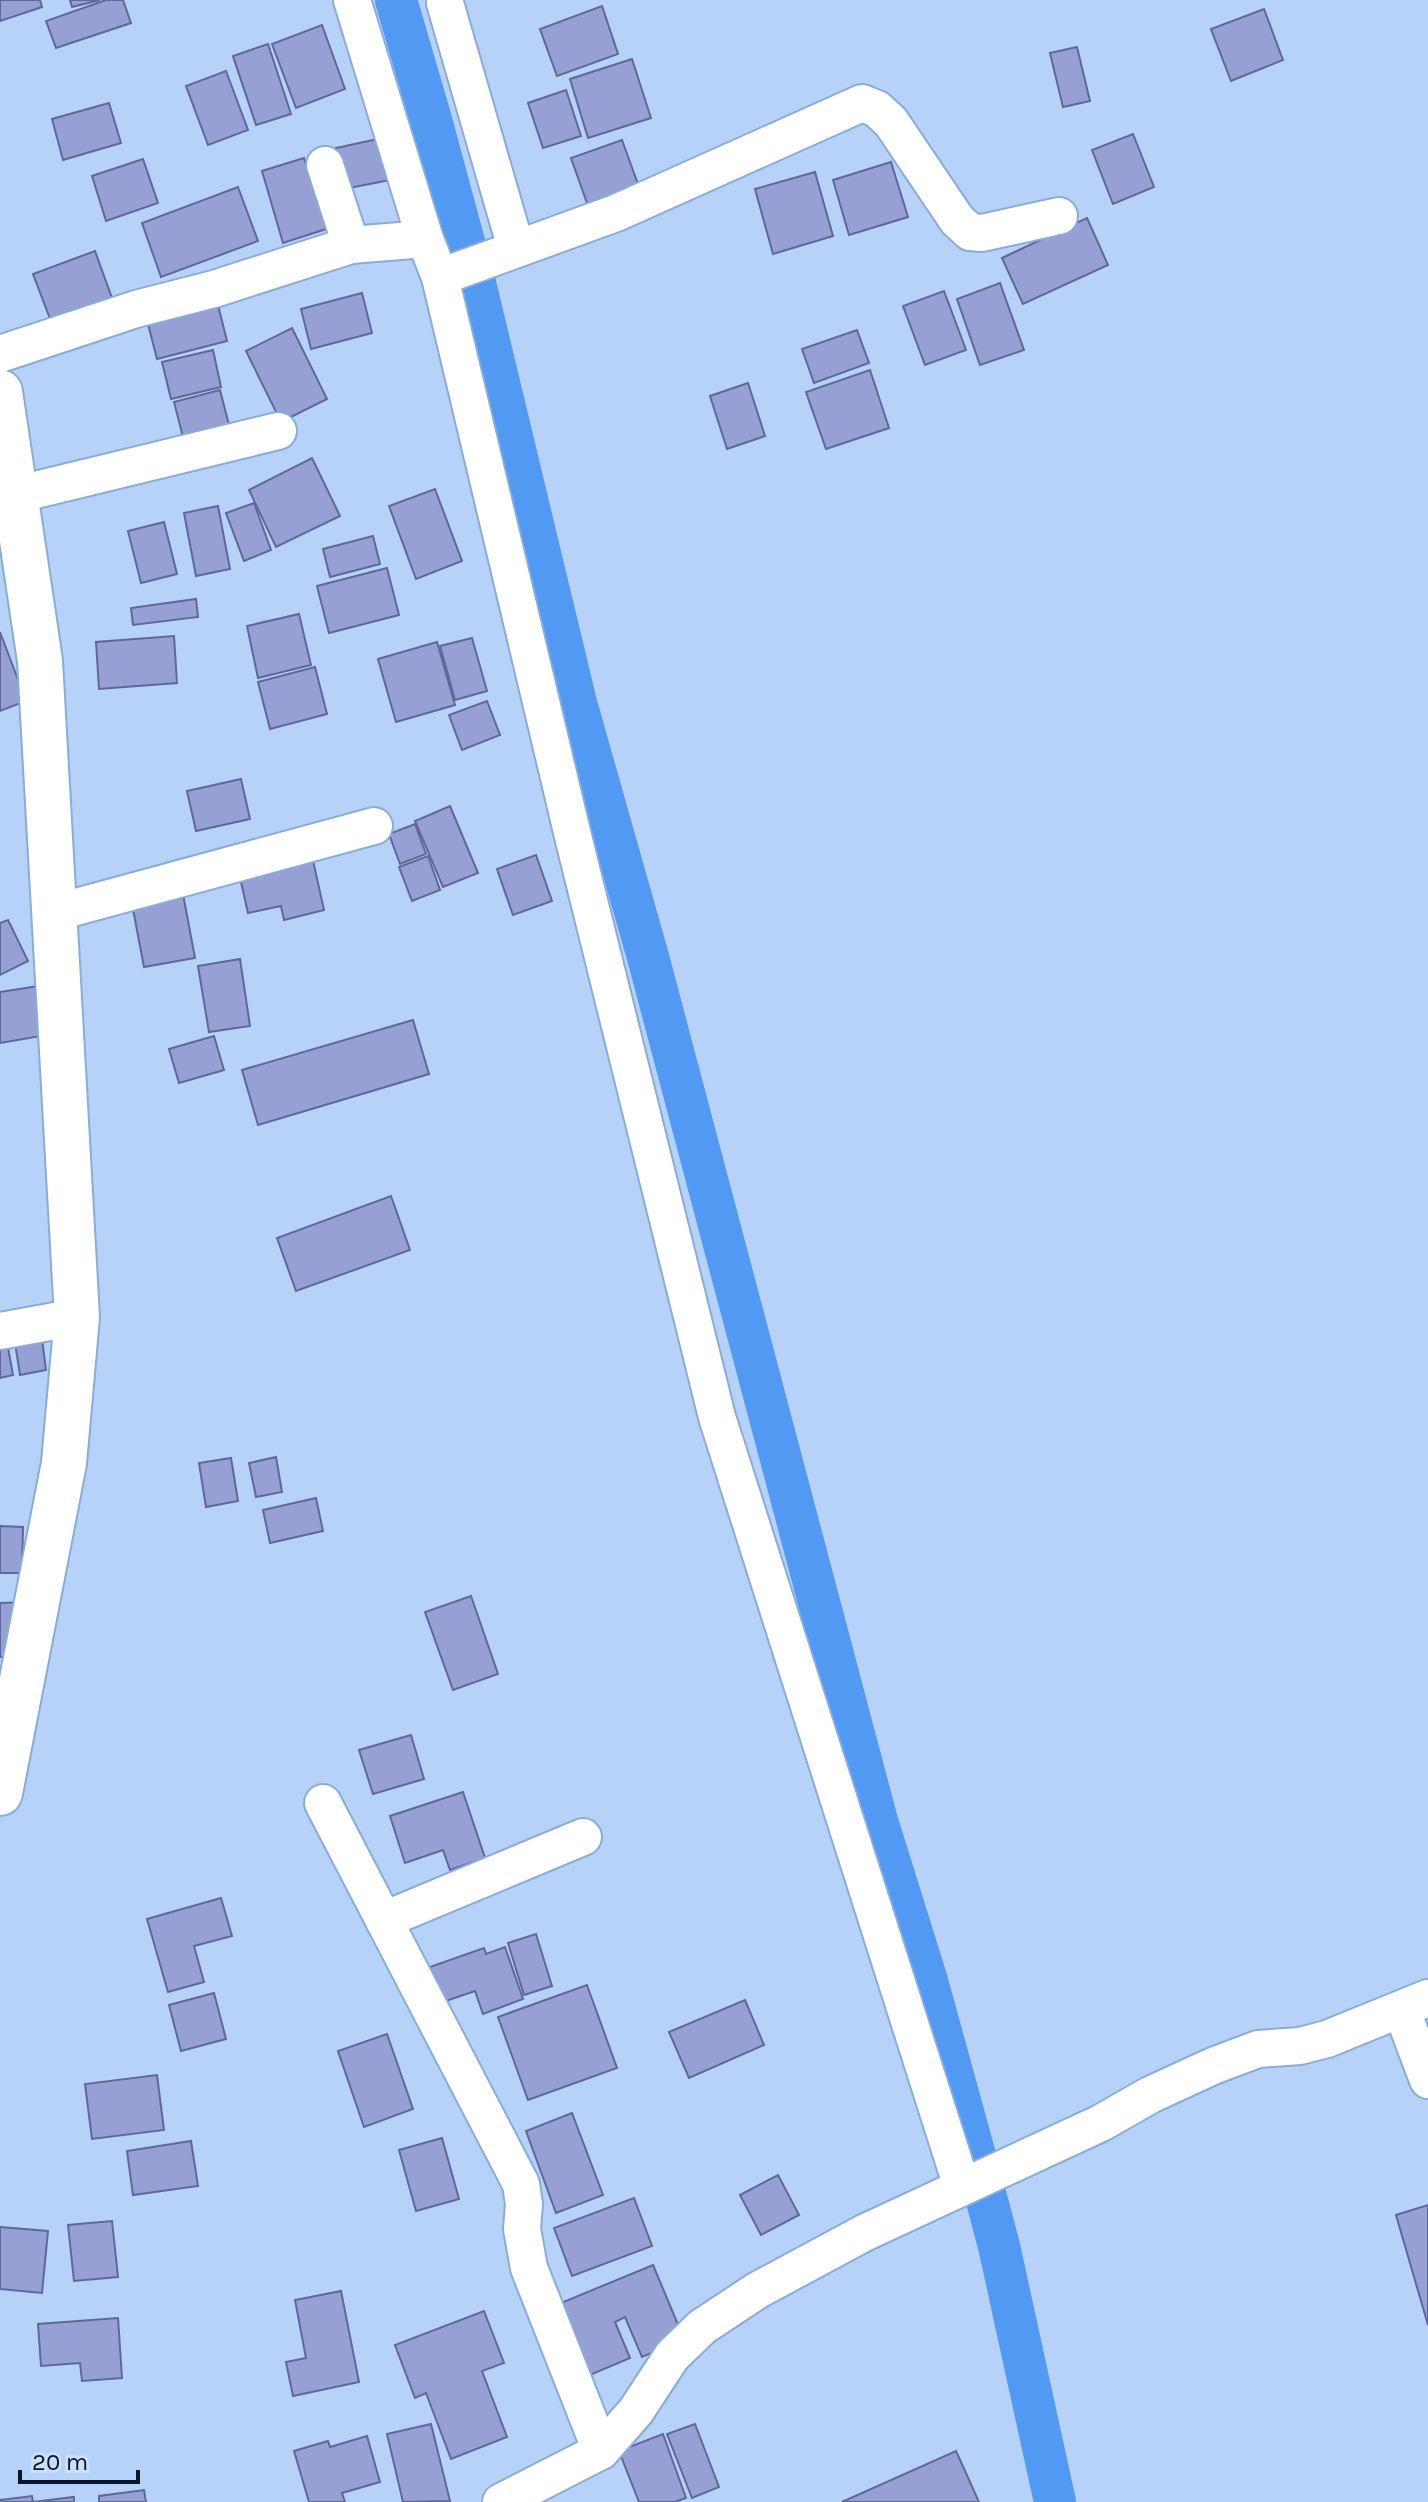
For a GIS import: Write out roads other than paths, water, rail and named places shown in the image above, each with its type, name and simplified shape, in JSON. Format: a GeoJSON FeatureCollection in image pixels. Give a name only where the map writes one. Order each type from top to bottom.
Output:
{"type":"FeatureCollection","features":[{"type":"Feature","properties":{"kind":"street"},"geometry":{"type":"LineString","coordinates":[[352,0],[425,239]]}},
{"type":"Feature","properties":{"kind":"street"},"geometry":{"type":"LineString","coordinates":[[445,3],[475,264],[572,832],[717,1417],[974,2182]]}},
{"type":"Feature","properties":{"kind":"street"},"geometry":{"type":"LineString","coordinates":[[0,354],[136,309],[214,289],[351,245],[425,239],[475,264],[616,213],[862,103],[877,109],[891,122],[957,220],[970,232],[982,233],[1059,216]]}},
{"type":"Feature","properties":{"kind":"street"},"geometry":{"type":"LineString","coordinates":[[325,165],[351,245]]}},
{"type":"Feature","properties":{"kind":"street"},"geometry":{"type":"LineString","coordinates":[[0,392],[40,661],[77,1317],[64,1463],[0,1793]]}},
{"type":"Feature","properties":{"kind":"street"},"geometry":{"type":"LineString","coordinates":[[15,495],[278,431]]}},
{"type":"Feature","properties":{"kind":"street"},"geometry":{"type":"LineString","coordinates":[[54,913],[374,826]]}},
{"type":"Feature","properties":{"kind":"street"},"geometry":{"type":"LineString","coordinates":[[0,1331],[77,1317]]}},
{"type":"Feature","properties":{"kind":"street"},"geometry":{"type":"LineString","coordinates":[[323,1803],[521,2184],[524,2204],[522,2229],[529,2268],[601,2451]]}},
{"type":"Feature","properties":{"kind":"street"},"geometry":{"type":"LineString","coordinates":[[384,1920],[583,1837]]}},
{"type":"Feature","properties":{"kind":"street"},"geometry":{"type":"LineString","coordinates":[[501,2502],[601,2451],[636,2411],[672,2356],[702,2327],[758,2290],[864,2233],[1101,2123],[1150,2095],[1213,2066],[1258,2049],[1300,2046],[1327,2039],[1415,2004],[1428,2080]]}},
{"type":"Feature","properties":{"kind":"waterway"},"geometry":{"type":"LineString","coordinates":[[396,0],[474,279],[576,703],[648,957],[877,1821],[927,1981],[999,2246],[1055,2502]]}}]}
